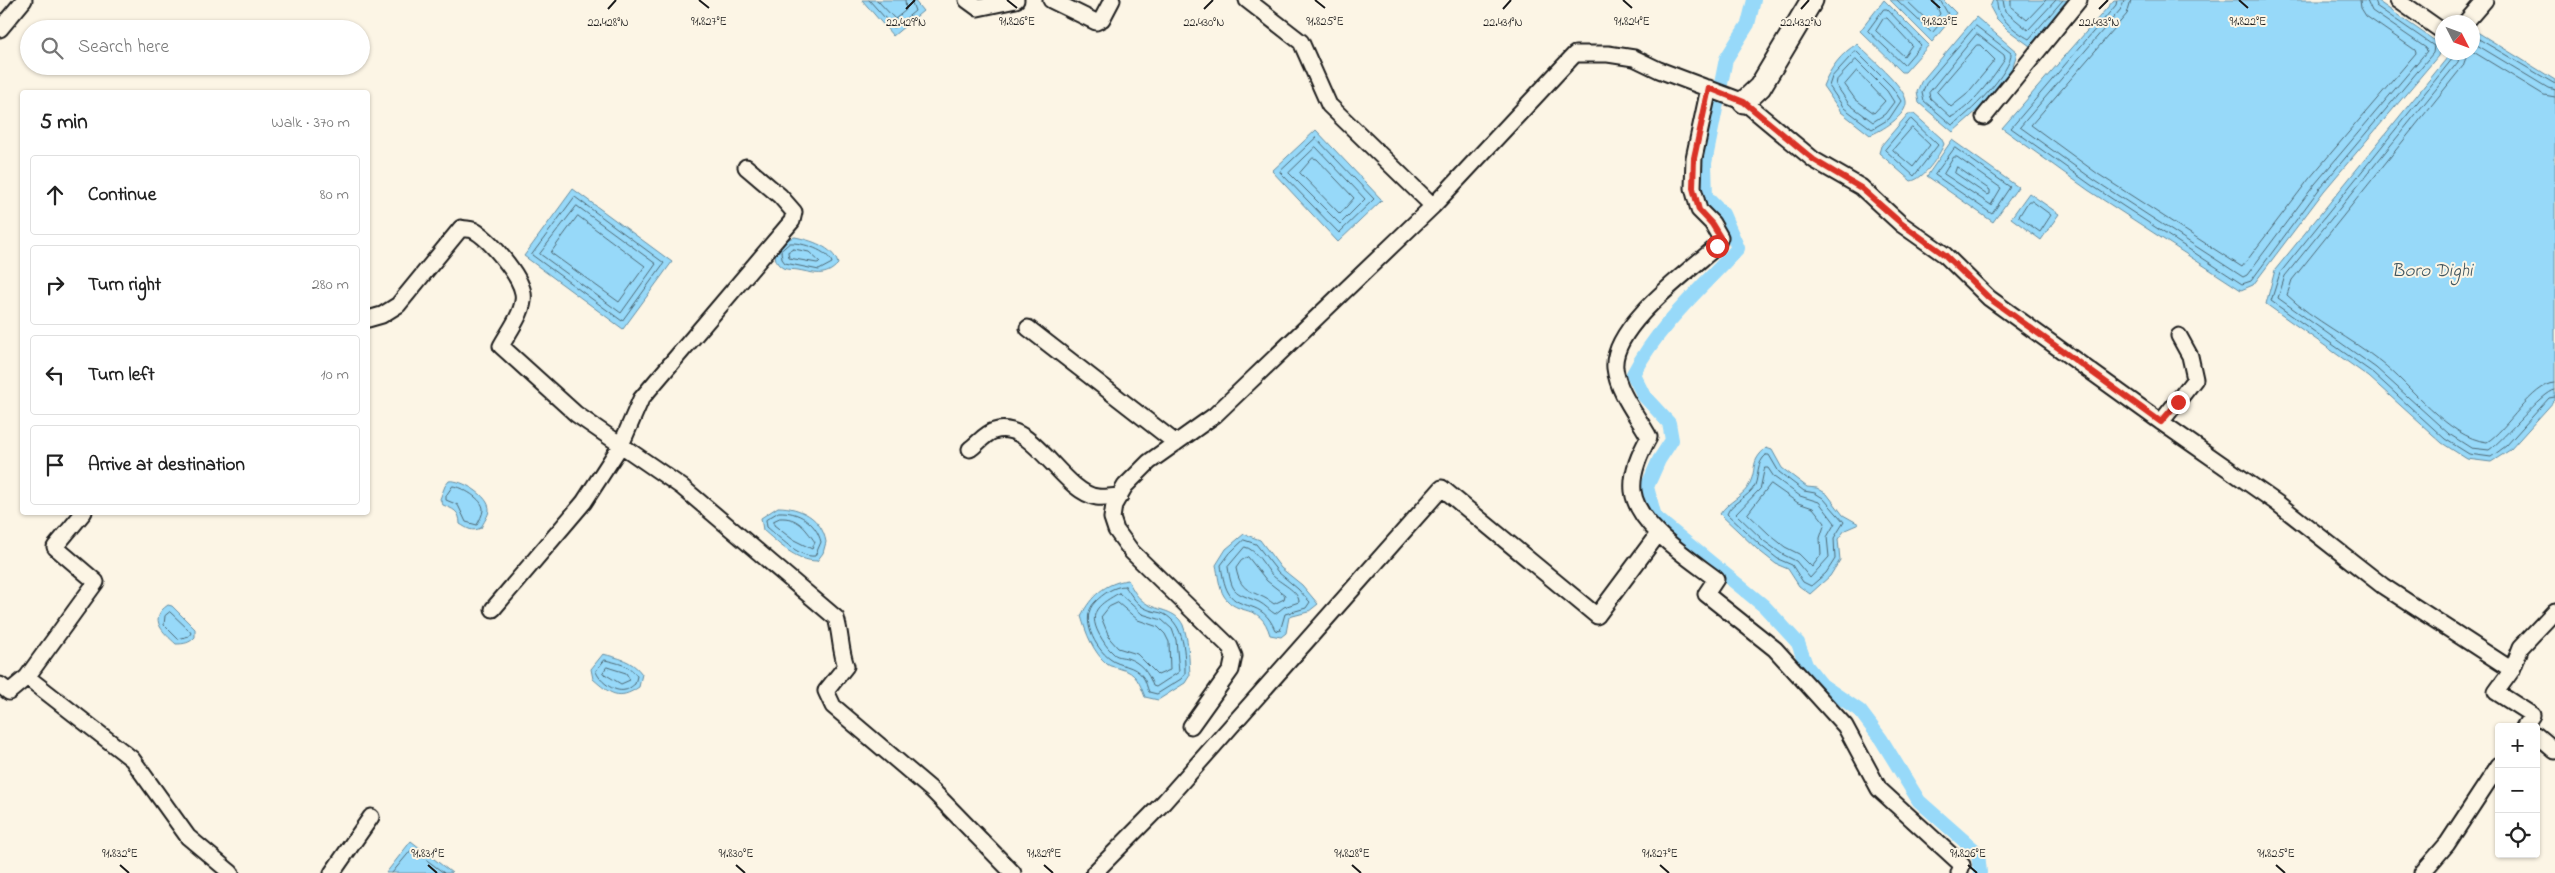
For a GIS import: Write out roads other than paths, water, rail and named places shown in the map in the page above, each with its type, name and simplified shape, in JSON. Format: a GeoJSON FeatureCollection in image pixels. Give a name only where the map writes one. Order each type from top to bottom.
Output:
{"type":"FeatureCollection","features":[{"type":"Feature","properties":{"kind":"street"},"geometry":{"type":"LineString","coordinates":[[0,29],[24,0]]}},
{"type":"Feature","properties":{"kind":"street"},"geometry":{"type":"LineString","coordinates":[[967,0],[978,8],[1016,0]]}},
{"type":"Feature","properties":{"kind":"street"},"geometry":{"type":"LineString","coordinates":[[1052,0],[1096,22],[1102,19],[1112,0]]}},
{"type":"Feature","properties":{"kind":"street"},"geometry":{"type":"LineString","coordinates":[[1247,0],[1301,42],[1329,105],[1433,206]]}},
{"type":"Feature","properties":{"kind":"street"},"geometry":{"type":"LineString","coordinates":[[1744,102],[1760,87],[1812,0]]}},
{"type":"Feature","properties":{"kind":"street"},"geometry":{"type":"LineString","coordinates":[[1984,117],[2079,0]]}},
{"type":"Feature","properties":{"kind":"street"},"geometry":{"type":"LineString","coordinates":[[2398,0],[2435,26]]}},
{"type":"Feature","properties":{"kind":"street"},"geometry":{"type":"LineString","coordinates":[[2472,15],[2485,0]]}},
{"type":"Feature","properties":{"kind":"street"},"geometry":{"type":"LineString","coordinates":[[1191,726],[1231,670],[1234,656],[1230,647],[1132,552],[1116,530],[1112,518],[1114,506],[1125,486],[1150,462],[1215,415],[1433,206],[1575,54],[1608,54],[1634,58],[1659,70],[1744,102],[1814,160],[1861,188],[1902,224],[1945,255],[1989,298],[2277,503],[2383,586],[2512,670]]}},
{"type":"Feature","properties":{"kind":"street"},"geometry":{"type":"LineString","coordinates":[[1709,88],[1694,158],[1693,188],[1699,210],[1712,224],[1720,237],[1717,246],[1639,316],[1624,334],[1615,356],[1615,370],[1621,389],[1649,436],[1637,459],[1633,492],[1643,516],[1658,534],[1716,579],[1706,594],[1775,649],[1845,726],[1879,789],[1962,865],[1959,873]]}},
{"type":"Feature","properties":{"kind":"street"},"geometry":{"type":"LineString","coordinates":[[494,609],[584,502],[621,445],[641,399],[792,221],[794,212],[780,196],[746,167]]}},
{"type":"Feature","properties":{"kind":"street"},"geometry":{"type":"LineString","coordinates":[[370,318],[382,315],[398,305],[461,228],[473,230],[495,249],[509,266],[523,293],[520,311],[501,346],[576,414],[682,487],[836,618],[840,629],[841,651],[846,666],[826,692],[832,706],[933,791],[1013,873]]}},
{"type":"Feature","properties":{"kind":"street"},"geometry":{"type":"LineString","coordinates":[[1028,328],[1176,443]]}},
{"type":"Feature","properties":{"kind":"street"},"geometry":{"type":"LineString","coordinates":[[2161,422],[2195,379],[2190,356],[2178,336]]}},
{"type":"Feature","properties":{"kind":"street"},"geometry":{"type":"LineString","coordinates":[[970,449],[994,431],[1012,430],[1035,446],[1076,486],[1096,497],[1120,496]]}},
{"type":"Feature","properties":{"kind":"street"},"geometry":{"type":"LineString","coordinates":[[1094,873],[1164,802],[1442,488],[1597,616],[1658,534]]}},
{"type":"Feature","properties":{"kind":"street"},"geometry":{"type":"LineString","coordinates":[[0,684],[9,692],[28,677],[96,582],[55,547],[82,515]]}},
{"type":"Feature","properties":{"kind":"street"},"geometry":{"type":"LineString","coordinates":[[2530,723],[2532,715],[2496,692],[2512,670],[2521,647],[2555,612]]}},
{"type":"Feature","properties":{"kind":"street"},"geometry":{"type":"LineString","coordinates":[[28,677],[132,759],[188,837],[231,873]]}},
{"type":"Feature","properties":{"kind":"street"},"geometry":{"type":"LineString","coordinates":[[2540,739],[2555,752]]}},
{"type":"Feature","properties":{"kind":"street"},"geometry":{"type":"LineString","coordinates":[[2422,873],[2447,844],[2497,768]]}},
{"type":"Feature","properties":{"kind":"street"},"geometry":{"type":"LineString","coordinates":[[332,873],[370,817]]}},
{"type":"Feature","properties":{"kind":"water"},"geometry":{"type":"Polygon","coordinates":[[[862,0],[914,0],[923,11],[893,36],[862,0]]]}},
{"type":"Feature","properties":{"kind":"water"},"geometry":{"type":"Polygon","coordinates":[[[1884,0],[1929,45],[1905,72],[1902,72],[1860,31],[1884,0]]]}},
{"type":"Feature","properties":{"kind":"water"},"geometry":{"type":"Polygon","coordinates":[[[1890,0],[1943,0],[1956,13],[1932,42],[1890,0]]]}},
{"type":"Feature","properties":{"kind":"water"},"geometry":{"type":"Polygon","coordinates":[[[1993,0],[2070,0],[2030,46],[2008,30],[1996,18],[1990,7],[1993,0]]]}},
{"type":"Feature","properties":{"kind":"water"},"geometry":{"type":"Polygon","coordinates":[[[2114,0],[2376,0],[2435,41],[2435,60],[2324,191],[2253,285],[2241,290],[2088,190],[2002,128],[2114,0]]]}},
{"type":"Feature","properties":{"kind":"water"},"geometry":{"type":"Polygon","coordinates":[[[1976,17],[2017,52],[2008,75],[2000,86],[1982,106],[1953,132],[1919,103],[1917,92],[1921,82],[1976,17]]]}},
{"type":"Feature","properties":{"kind":"water","name":"Boro Dighi"},"geometry":{"type":"Polygon","coordinates":[[[2480,34],[2555,80],[2555,400],[2510,450],[2491,462],[2467,459],[2442,443],[2369,377],[2266,304],[2275,270],[2445,60],[2480,60],[2480,34]]]}},
{"type":"Feature","properties":{"kind":"water"},"geometry":{"type":"Polygon","coordinates":[[[1857,44],[1893,79],[1904,94],[1906,101],[1903,112],[1898,117],[1881,130],[1870,135],[1841,112],[1823,86],[1837,62],[1851,47],[1857,44]]]}},
{"type":"Feature","properties":{"kind":"water"},"geometry":{"type":"Polygon","coordinates":[[[1908,114],[1914,114],[1941,138],[1944,144],[1939,155],[1926,172],[1911,181],[1879,153],[1881,146],[1908,114]]]}},
{"type":"Feature","properties":{"kind":"water"},"geometry":{"type":"Polygon","coordinates":[[[1316,130],[1382,200],[1338,242],[1272,171],[1316,130]]]}},
{"type":"Feature","properties":{"kind":"water"},"geometry":{"type":"Polygon","coordinates":[[[1952,140],[2018,187],[1993,222],[1927,176],[1952,140]]]}},
{"type":"Feature","properties":{"kind":"water"},"geometry":{"type":"Polygon","coordinates":[[[573,189],[672,262],[623,329],[524,256],[573,189]]]}},
{"type":"Feature","properties":{"kind":"water"},"geometry":{"type":"Polygon","coordinates":[[[2029,193],[2059,214],[2041,240],[2011,218],[2029,193]]]}},
{"type":"Feature","properties":{"kind":"water"},"geometry":{"type":"Polygon","coordinates":[[[795,237],[821,245],[832,253],[838,264],[824,273],[783,268],[776,259],[777,249],[785,241],[795,237]]]}},
{"type":"Feature","properties":{"kind":"water"},"geometry":{"type":"Polygon","coordinates":[[[1766,448],[1772,450],[1782,468],[1807,487],[1817,488],[1827,494],[1843,515],[1859,524],[1845,530],[1838,539],[1840,560],[1830,576],[1810,594],[1799,586],[1788,569],[1776,564],[1757,549],[1720,514],[1748,488],[1756,461],[1766,448]]]}},
{"type":"Feature","properties":{"kind":"water"},"geometry":{"type":"Polygon","coordinates":[[[449,481],[467,486],[485,499],[489,512],[481,528],[473,530],[463,526],[460,524],[457,513],[443,505],[440,499],[449,481]]]}},
{"type":"Feature","properties":{"kind":"water"},"geometry":{"type":"Polygon","coordinates":[[[778,507],[802,512],[815,520],[820,526],[826,542],[823,553],[817,561],[795,555],[781,546],[763,530],[761,518],[778,507]]]}},
{"type":"Feature","properties":{"kind":"water"},"geometry":{"type":"Polygon","coordinates":[[[1244,534],[1260,540],[1281,568],[1302,585],[1318,604],[1308,612],[1289,617],[1286,633],[1281,637],[1270,635],[1266,624],[1255,614],[1230,603],[1221,589],[1216,565],[1226,549],[1244,534]]]}},
{"type":"Feature","properties":{"kind":"water"},"geometry":{"type":"Polygon","coordinates":[[[1128,580],[1141,599],[1147,604],[1176,616],[1185,631],[1190,675],[1185,683],[1158,700],[1145,697],[1134,676],[1126,671],[1110,666],[1102,659],[1091,642],[1081,616],[1089,602],[1106,587],[1128,580]]]}},
{"type":"Feature","properties":{"kind":"water"},"geometry":{"type":"Polygon","coordinates":[[[168,605],[172,606],[195,629],[195,637],[191,641],[176,644],[163,631],[158,621],[159,615],[168,605]]]}},
{"type":"Feature","properties":{"kind":"water"},"geometry":{"type":"Polygon","coordinates":[[[603,654],[624,660],[638,669],[642,674],[639,687],[620,695],[610,692],[593,679],[591,669],[603,654]]]}},
{"type":"Feature","properties":{"kind":"water"},"geometry":{"type":"Polygon","coordinates":[[[411,841],[452,873],[386,873],[411,841]]]}},
{"type":"Feature","properties":{"kind":"waterway"},"geometry":{"type":"LineString","coordinates":[[1754,0],[1748,24],[1726,59],[1705,163],[1706,197],[1723,214],[1738,248],[1668,323],[1643,356],[1633,374],[1644,396],[1669,423],[1672,440],[1659,460],[1647,487],[1655,517],[1764,606],[1798,643],[1806,665],[1822,685],[1860,711],[1881,739],[1919,801],[1978,853],[1980,873]]}}]}
